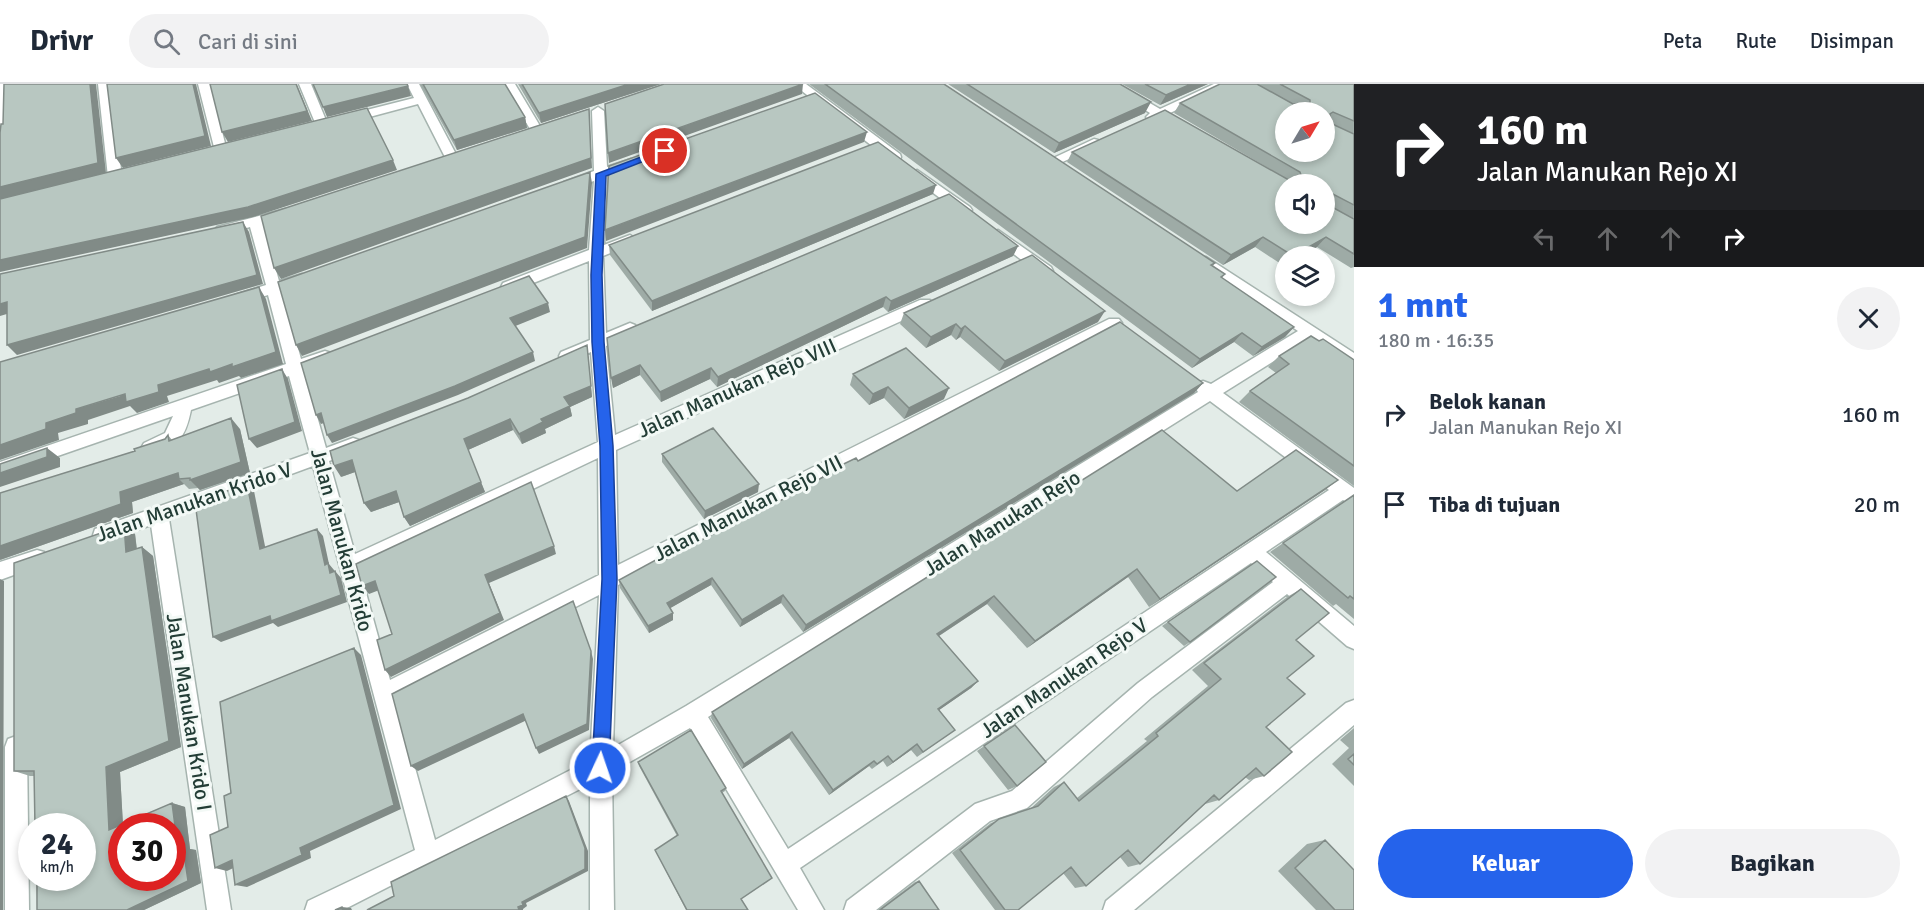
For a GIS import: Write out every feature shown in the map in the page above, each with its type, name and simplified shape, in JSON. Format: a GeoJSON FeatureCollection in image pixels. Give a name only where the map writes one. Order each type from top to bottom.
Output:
{"type":"FeatureCollection","features":[{"type":"Feature","properties":{"kind":"street"},"geometry":{"type":"LineString","coordinates":[[0,154],[3,84]]}},
{"type":"Feature","properties":{"kind":"street"},"geometry":{"type":"LineString","coordinates":[[104,84],[115,177]]}},
{"type":"Feature","properties":{"kind":"street"},"geometry":{"type":"LineString","coordinates":[[204,84],[221,151]]}},
{"type":"Feature","properties":{"kind":"street"},"geometry":{"type":"LineString","coordinates":[[305,84],[316,127],[421,100]]}},
{"type":"Feature","properties":{"kind":"street"},"geometry":{"type":"LineString","coordinates":[[413,84],[452,158]]}},
{"type":"Feature","properties":{"kind":"street"},"geometry":{"type":"LineString","coordinates":[[509,84],[537,131]]}},
{"type":"Feature","properties":{"kind":"street"},"geometry":{"type":"LineString","coordinates":[[799,84],[810,98],[878,144],[1056,279]]}},
{"type":"Feature","properties":{"kind":"street"},"geometry":{"type":"LineString","coordinates":[[1109,84],[1189,130]]}},
{"type":"Feature","properties":{"kind":"street"},"geometry":{"type":"LineString","coordinates":[[1140,122],[1224,84]]}},
{"type":"Feature","properties":{"kind":"street"},"geometry":{"type":"LineString","coordinates":[[598,111],[601,174],[596,253],[598,342],[607,446],[609,579],[600,768],[602,910]]}},
{"type":"Feature","properties":{"kind":"street"},"geometry":{"type":"LineString","coordinates":[[1053,161],[1110,135]]}},
{"type":"Feature","properties":{"kind":"street"},"geometry":{"type":"LineString","coordinates":[[857,153],[878,144]]}},
{"type":"Feature","properties":{"kind":"street"},"geometry":{"type":"LineString","coordinates":[[556,190],[644,159]]}},
{"type":"Feature","properties":{"kind":"street"},"geometry":{"type":"LineString","coordinates":[[925,205],[947,196]]}},
{"type":"Feature","properties":{"kind":"street"},"geometry":{"type":"LineString","coordinates":[[209,233],[256,223],[299,208]]}},
{"type":"Feature","properties":{"kind":"street","name":"Jalan Manukan Krido"},"geometry":{"type":"LineString","coordinates":[[256,223],[428,856]]}},
{"type":"Feature","properties":{"kind":"street"},"geometry":{"type":"LineString","coordinates":[[495,291],[639,236]]}},
{"type":"Feature","properties":{"kind":"street"},"geometry":{"type":"LineString","coordinates":[[1191,253],[1354,361]]}},
{"type":"Feature","properties":{"kind":"street"},"geometry":{"type":"LineString","coordinates":[[1006,267],[1028,258]]}},
{"type":"Feature","properties":{"kind":"street"},"geometry":{"type":"LineString","coordinates":[[228,303],[317,274]]}},
{"type":"Feature","properties":{"kind":"street","name":"Jalan Manukan Rejo VIII"},"geometry":{"type":"LineString","coordinates":[[350,566],[607,446],[942,297]]}},
{"type":"Feature","properties":{"kind":"street","name":"Jalan Manukan Rejo VII"},"geometry":{"type":"LineString","coordinates":[[384,694],[1113,323]]}},
{"type":"Feature","properties":{"kind":"street"},"geometry":{"type":"LineString","coordinates":[[557,360],[642,324]]}},
{"type":"Feature","properties":{"kind":"street","name":"Jalan Manukan Rejo"},"geometry":{"type":"LineString","coordinates":[[317,910],[600,768],[694,714],[1310,332]]}},
{"type":"Feature","properties":{"kind":"street"},"geometry":{"type":"LineString","coordinates":[[0,469],[340,351]]}},
{"type":"Feature","properties":{"kind":"street"},"geometry":{"type":"LineString","coordinates":[[1194,380],[1349,494]]}},
{"type":"Feature","properties":{"kind":"street"},"geometry":{"type":"LineString","coordinates":[[136,453],[168,442],[174,437],[178,432],[183,407]]}},
{"type":"Feature","properties":{"kind":"street","name":"Jalan Manukan Krido V"},"geometry":{"type":"LineString","coordinates":[[82,542],[364,441]]}},
{"type":"Feature","properties":{"kind":"street","name":"Jalan Manukan Rejo V"},"geometry":{"type":"LineString","coordinates":[[785,865],[1253,553],[1349,494]]}},
{"type":"Feature","properties":{"kind":"street","name":"Jalan Manukan Krido I"},"geometry":{"type":"LineString","coordinates":[[159,514],[219,910]]}},
{"type":"Feature","properties":{"kind":"street"},"geometry":{"type":"LineString","coordinates":[[1253,553],[1354,639]]}},
{"type":"Feature","properties":{"kind":"street"},"geometry":{"type":"LineString","coordinates":[[16,589],[8,568],[49,554]]}},
{"type":"Feature","properties":{"kind":"street"},"geometry":{"type":"LineString","coordinates":[[856,910],[983,812],[1019,800],[1145,690],[1288,582]]}},
{"type":"Feature","properties":{"kind":"street"},"geometry":{"type":"LineString","coordinates":[[1114,910],[1354,711]]}},
{"type":"Feature","properties":{"kind":"street"},"geometry":{"type":"LineString","coordinates":[[694,714],[812,910]]}},
{"type":"Feature","properties":{"kind":"street"},"geometry":{"type":"LineString","coordinates":[[16,732],[16,910]]}},
{"type":"Feature","properties":{"kind":"building"},"geometry":{"type":"Polygon","coordinates":[[[4,84],[90,84],[98,163],[0,187],[0,133],[1,124],[3,124],[4,84]]]}},
{"type":"Feature","properties":{"kind":"building"},"geometry":{"type":"Polygon","coordinates":[[[107,84],[193,84],[205,136],[116,158],[107,84]]]}},
{"type":"Feature","properties":{"kind":"building"},"geometry":{"type":"Polygon","coordinates":[[[210,84],[296,84],[307,111],[222,132],[210,84]]]}},
{"type":"Feature","properties":{"kind":"building"},"geometry":{"type":"Polygon","coordinates":[[[313,84],[407,84],[408,86],[323,107],[313,84]]]}},
{"type":"Feature","properties":{"kind":"building"},"geometry":{"type":"Polygon","coordinates":[[[423,84],[505,84],[525,117],[454,140],[423,84]]]}},
{"type":"Feature","properties":{"kind":"building"},"geometry":{"type":"Polygon","coordinates":[[[522,84],[629,84],[539,113],[522,84]]]}},
{"type":"Feature","properties":{"kind":"building"},"geometry":{"type":"Polygon","coordinates":[[[664,84],[803,84],[608,153],[605,104],[664,84]]]}},
{"type":"Feature","properties":{"kind":"building"},"geometry":{"type":"Polygon","coordinates":[[[825,84],[944,84],[1215,263],[1211,265],[1225,274],[1221,277],[1294,327],[1262,347],[1242,333],[1200,359],[825,84]]]}},
{"type":"Feature","properties":{"kind":"building"},"geometry":{"type":"Polygon","coordinates":[[[967,84],[1120,84],[1151,102],[1059,143],[967,84]]]}},
{"type":"Feature","properties":{"kind":"building"},"geometry":{"type":"Polygon","coordinates":[[[1145,84],[1191,84],[1166,95],[1145,84]]]}},
{"type":"Feature","properties":{"kind":"building"},"geometry":{"type":"Polygon","coordinates":[[[1220,84],[1257,84],[1289,102],[1275,102],[1275,158],[1180,103],[1220,84]]]}},
{"type":"Feature","properties":{"kind":"building"},"geometry":{"type":"Polygon","coordinates":[[[1280,84],[1354,84],[1354,121],[1335,113],[1335,102],[1310,102],[1280,84]]]}},
{"type":"Feature","properties":{"kind":"building"},"geometry":{"type":"Polygon","coordinates":[[[815,93],[867,132],[605,230],[609,166],[815,93]]]}},
{"type":"Feature","properties":{"kind":"building"},"geometry":{"type":"Polygon","coordinates":[[[367,108],[393,160],[248,207],[0,260],[0,199],[367,108]]]}},
{"type":"Feature","properties":{"kind":"building"},"geometry":{"type":"Polygon","coordinates":[[[589,109],[591,158],[274,268],[261,216],[589,109]]]}},
{"type":"Feature","properties":{"kind":"building"},"geometry":{"type":"Polygon","coordinates":[[[1165,110],[1278,174],[1275,174],[1275,234],[1335,234],[1335,209],[1354,219],[1354,254],[1326,237],[1310,246],[1277,246],[1263,237],[1231,255],[1072,152],[1165,110]]]}},
{"type":"Feature","properties":{"kind":"building"},"geometry":{"type":"Polygon","coordinates":[[[1335,125],[1354,134],[1354,205],[1335,195],[1335,174],[1301,174],[1283,162],[1335,162],[1335,125]]]}},
{"type":"Feature","properties":{"kind":"building"},"geometry":{"type":"Polygon","coordinates":[[[878,142],[936,185],[652,301],[609,245],[878,142]]]}},
{"type":"Feature","properties":{"kind":"building"},"geometry":{"type":"Polygon","coordinates":[[[590,172],[585,237],[296,345],[278,282],[590,172]]]}},
{"type":"Feature","properties":{"kind":"building"},"geometry":{"type":"Polygon","coordinates":[[[949,194],[1018,246],[891,301],[886,297],[718,377],[711,368],[660,392],[640,365],[611,378],[607,338],[949,194]]]}},
{"type":"Feature","properties":{"kind":"building"},"geometry":{"type":"Polygon","coordinates":[[[243,222],[257,275],[7,345],[7,302],[0,304],[0,274],[243,222]]]}},
{"type":"Feature","properties":{"kind":"building"},"geometry":{"type":"Polygon","coordinates":[[[1032,255],[1105,311],[1005,361],[965,326],[961,329],[956,324],[931,337],[904,313],[1032,255]]]}},
{"type":"Feature","properties":{"kind":"building"},"geometry":{"type":"Polygon","coordinates":[[[529,276],[548,303],[510,318],[533,352],[455,386],[327,435],[321,413],[316,415],[301,363],[529,276]]]}},
{"type":"Feature","properties":{"kind":"building"},"geometry":{"type":"Polygon","coordinates":[[[259,287],[276,352],[232,367],[232,364],[210,372],[209,369],[158,385],[159,392],[126,402],[125,394],[76,409],[76,413],[46,423],[46,429],[0,445],[0,362],[259,287]]]}},
{"type":"Feature","properties":{"kind":"building"},"geometry":{"type":"Polygon","coordinates":[[[1120,322],[1203,383],[806,625],[783,595],[742,620],[712,578],[667,603],[673,613],[648,626],[619,580],[663,556],[665,560],[720,530],[718,528],[773,500],[776,503],[825,476],[823,474],[856,458],[858,461],[1120,322]]]}},
{"type":"Feature","properties":{"kind":"building"},"geometry":{"type":"Polygon","coordinates":[[[1311,336],[1319,341],[1323,339],[1354,360],[1354,466],[1250,391],[1289,364],[1279,356],[1311,336]]]}},
{"type":"Feature","properties":{"kind":"building"},"geometry":{"type":"Polygon","coordinates":[[[587,345],[591,386],[564,397],[570,406],[541,419],[543,422],[519,434],[510,419],[464,439],[481,482],[404,517],[396,491],[364,503],[352,460],[334,466],[330,451],[468,398],[587,345]]]}},
{"type":"Feature","properties":{"kind":"building"},"geometry":{"type":"Polygon","coordinates":[[[906,348],[949,388],[909,408],[888,387],[873,394],[853,374],[906,348]]]}},
{"type":"Feature","properties":{"kind":"building"},"geometry":{"type":"Polygon","coordinates":[[[282,369],[295,422],[249,439],[237,385],[282,369]]]}},
{"type":"Feature","properties":{"kind":"building"},"geometry":{"type":"Polygon","coordinates":[[[231,418],[241,462],[190,480],[190,478],[179,479],[178,473],[120,492],[121,504],[0,546],[0,493],[135,451],[134,449],[165,439],[168,435],[169,441],[231,418]]]}},
{"type":"Feature","properties":{"kind":"building"},"geometry":{"type":"Polygon","coordinates":[[[713,428],[759,484],[705,511],[662,454],[713,428]]]}},
{"type":"Feature","properties":{"kind":"building"},"geometry":{"type":"Polygon","coordinates":[[[1162,430],[1237,491],[1296,450],[1338,480],[1160,599],[1137,569],[1035,641],[994,596],[937,634],[978,681],[938,709],[955,730],[923,752],[917,744],[893,762],[888,756],[877,764],[874,761],[833,790],[792,732],[744,764],[712,712],[1162,430]]]}},
{"type":"Feature","properties":{"kind":"building"},"geometry":{"type":"Polygon","coordinates":[[[47,448],[47,457],[0,473],[0,464],[47,448]]]}},
{"type":"Feature","properties":{"kind":"building"},"geometry":{"type":"Polygon","coordinates":[[[531,482],[554,546],[485,575],[500,613],[385,670],[377,640],[392,634],[375,581],[362,586],[356,564],[531,482]]]}},
{"type":"Feature","properties":{"kind":"building"},"geometry":{"type":"Polygon","coordinates":[[[247,484],[260,549],[317,529],[325,565],[328,563],[330,573],[335,571],[341,595],[271,621],[270,616],[213,637],[195,502],[247,484]]]}},
{"type":"Feature","properties":{"kind":"building"},"geometry":{"type":"Polygon","coordinates":[[[1354,495],[1354,599],[1350,596],[1348,598],[1283,543],[1354,495]]]}},
{"type":"Feature","properties":{"kind":"building"},"geometry":{"type":"Polygon","coordinates":[[[124,525],[126,552],[142,547],[169,741],[106,767],[108,891],[167,891],[127,910],[37,910],[37,891],[96,891],[96,813],[35,813],[34,771],[14,771],[14,563],[124,525]]]}},
{"type":"Feature","properties":{"kind":"building"},"geometry":{"type":"Polygon","coordinates":[[[1257,561],[1276,577],[1190,642],[1168,622],[1257,561]]]}},
{"type":"Feature","properties":{"kind":"building"},"geometry":{"type":"Polygon","coordinates":[[[1301,589],[1329,613],[1296,640],[1314,656],[1287,678],[1305,694],[1266,727],[1292,752],[1264,776],[1256,768],[1219,800],[1214,795],[1140,864],[1128,850],[1086,886],[1071,867],[1018,910],[1005,910],[960,850],[999,819],[1038,806],[1064,782],[1079,801],[1158,736],[1156,733],[1221,679],[1204,663],[1301,589]]]}},
{"type":"Feature","properties":{"kind":"building"},"geometry":{"type":"Polygon","coordinates":[[[573,601],[591,651],[587,724],[536,748],[523,714],[411,766],[392,694],[573,601]]]}},
{"type":"Feature","properties":{"kind":"building"},"geometry":{"type":"Polygon","coordinates":[[[354,648],[394,805],[300,848],[302,855],[235,885],[232,860],[215,868],[210,835],[228,827],[224,796],[231,793],[220,702],[354,648]]]}},
{"type":"Feature","properties":{"kind":"building"},"geometry":{"type":"Polygon","coordinates":[[[1015,725],[1046,762],[1017,786],[984,746],[1015,725]]]}},
{"type":"Feature","properties":{"kind":"building"},"geometry":{"type":"Polygon","coordinates":[[[691,730],[726,788],[721,791],[772,878],[741,899],[748,910],[687,910],[655,850],[678,835],[638,762],[691,730]]]}},
{"type":"Feature","properties":{"kind":"building"},"geometry":{"type":"Polygon","coordinates":[[[1354,754],[1354,765],[1348,759],[1354,754]]]}},
{"type":"Feature","properties":{"kind":"building"},"geometry":{"type":"Polygon","coordinates":[[[566,796],[585,848],[585,869],[522,902],[523,905],[518,907],[519,910],[367,910],[394,896],[391,882],[566,796]]]}},
{"type":"Feature","properties":{"kind":"building"},"geometry":{"type":"Polygon","coordinates":[[[172,803],[173,813],[149,813],[172,803]]]}},
{"type":"Feature","properties":{"kind":"building"},"geometry":{"type":"Polygon","coordinates":[[[1325,840],[1354,870],[1354,910],[1335,910],[1295,868],[1325,840]]]}},
{"type":"Feature","properties":{"kind":"building"},"geometry":{"type":"Polygon","coordinates":[[[919,881],[939,910],[880,910],[919,881]]]}},
{"type":"Feature","properties":{"kind":"route"},"geometry":{"type":"LineString","coordinates":[[600,768],[609,579],[607,446],[598,342],[596,275],[601,174],[665,151]]}}]}
